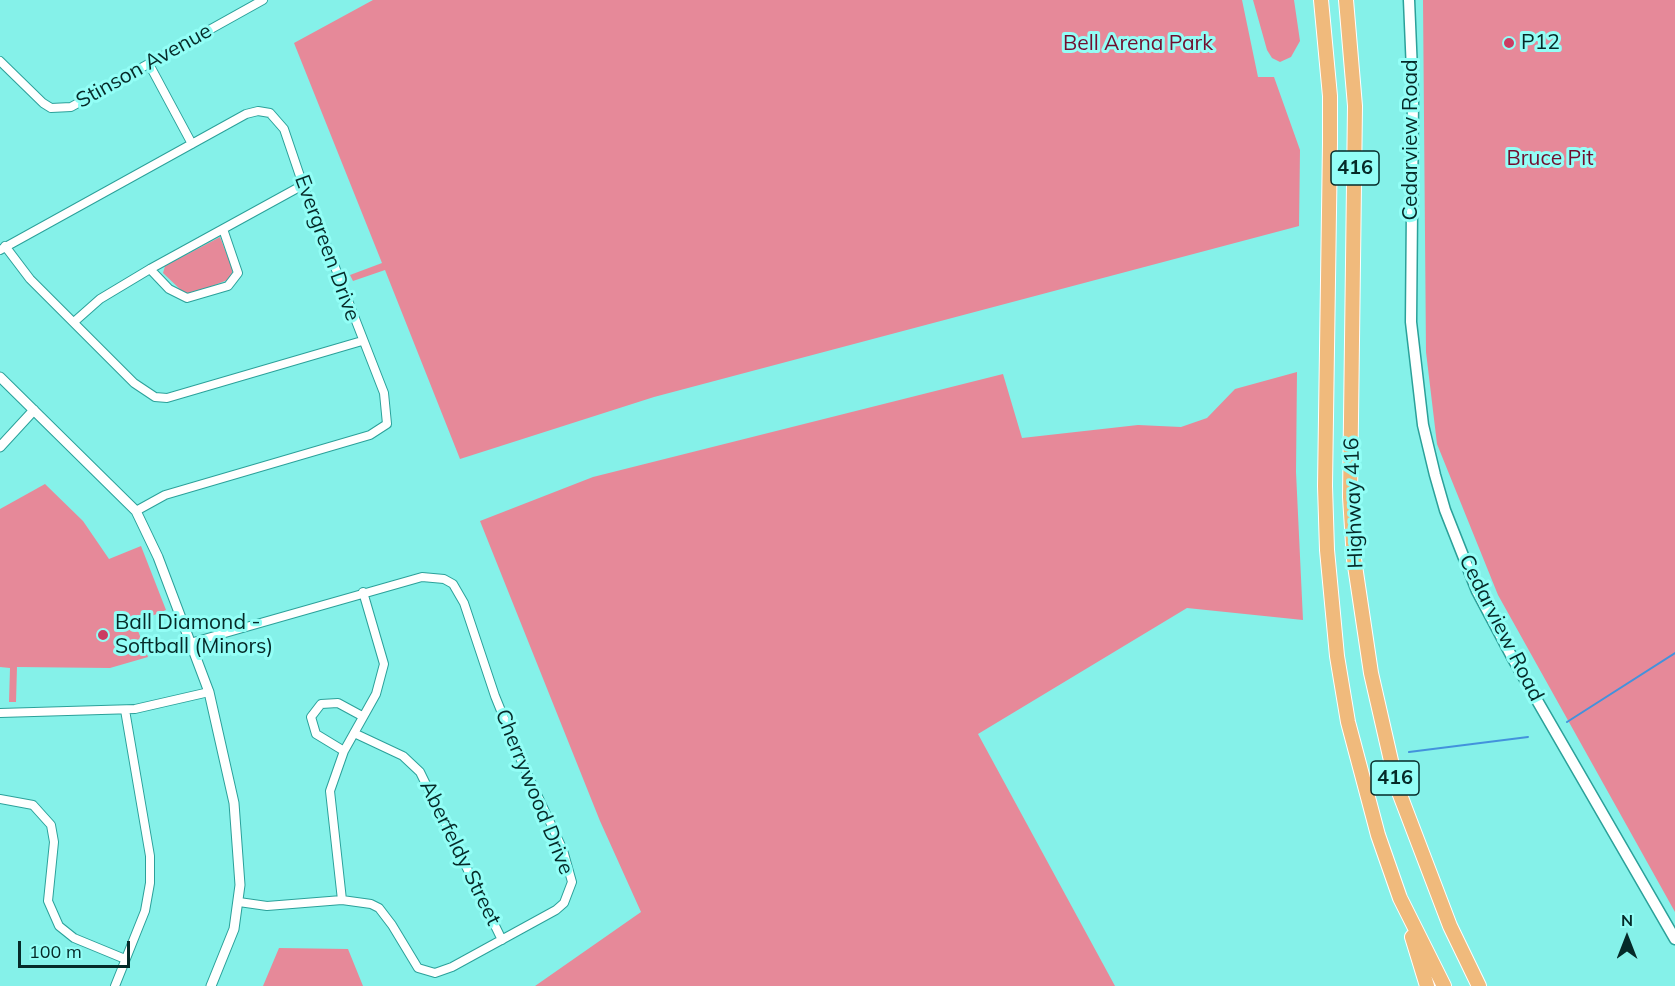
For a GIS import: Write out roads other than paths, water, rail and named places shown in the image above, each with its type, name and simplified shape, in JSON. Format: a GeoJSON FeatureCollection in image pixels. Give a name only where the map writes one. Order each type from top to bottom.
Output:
{"type":"FeatureCollection","features":[{"type":"Feature","properties":{"kind":"highway","name":"Highway 416"},"geometry":{"type":"LineString","coordinates":[[1321,0],[1330,108],[1325,486],[1328,561],[1337,656],[1348,722],[1378,835],[1400,898],[1444,986]]}},
{"type":"Feature","properties":{"kind":"highway","name":"Highway 416"},"geometry":{"type":"LineString","coordinates":[[1347,0],[1356,106],[1350,497],[1354,560],[1371,673],[1397,787],[1450,926],[1479,986]]}},
{"type":"Feature","properties":{"kind":"highway"},"geometry":{"type":"LineString","coordinates":[[1400,898],[1427,986]]}},
{"type":"Feature","properties":{"kind":"main road","name":"Cedarview Road"},"geometry":{"type":"LineString","coordinates":[[1409,0],[1413,95],[1411,322],[1418,393],[1435,475],[1445,510],[1477,591],[1512,657],[1675,939]]}},
{"type":"Feature","properties":{"kind":"street","name":"Stinson Avenue"},"geometry":{"type":"LineString","coordinates":[[0,62],[42,103],[51,108],[70,107],[263,0]]}},
{"type":"Feature","properties":{"kind":"street"},"geometry":{"type":"LineString","coordinates":[[149,64],[192,144]]}},
{"type":"Feature","properties":{"kind":"street","name":"Evergreen Drive"},"geometry":{"type":"LineString","coordinates":[[3,248],[246,114],[258,111],[270,113],[284,129],[362,341],[384,393],[387,424],[370,435],[165,495],[136,511]]}},
{"type":"Feature","properties":{"kind":"street"},"geometry":{"type":"LineString","coordinates":[[74,322],[100,299],[150,269],[303,185]]}},
{"type":"Feature","properties":{"kind":"street"},"geometry":{"type":"LineString","coordinates":[[150,269],[169,289],[187,298],[228,286],[238,273],[223,229]]}},
{"type":"Feature","properties":{"kind":"street"},"geometry":{"type":"LineString","coordinates":[[3,248],[30,279],[134,383],[156,397],[167,398],[362,341]]}},
{"type":"Feature","properties":{"kind":"street"},"geometry":{"type":"LineString","coordinates":[[0,377],[136,511],[158,557],[209,692],[234,803],[238,834],[239,902],[234,929],[211,986]]}},
{"type":"Feature","properties":{"kind":"street"},"geometry":{"type":"LineString","coordinates":[[0,447],[34,410]]}},
{"type":"Feature","properties":{"kind":"street","name":"Cherrywood Drive"},"geometry":{"type":"LineString","coordinates":[[190,643],[422,577],[444,579],[453,584],[464,603],[495,696],[521,760],[563,850],[572,882],[564,903],[502,940],[452,967],[435,973],[418,968],[379,908],[371,904],[342,900],[267,906],[239,902]]}},
{"type":"Feature","properties":{"kind":"street"},"geometry":{"type":"LineString","coordinates":[[342,900],[330,791],[344,751],[376,694],[384,664],[363,592]]}},
{"type":"Feature","properties":{"kind":"street"},"geometry":{"type":"LineString","coordinates":[[0,713],[125,710],[209,692]]}},
{"type":"Feature","properties":{"kind":"street"},"geometry":{"type":"LineString","coordinates":[[344,751],[316,734],[311,717],[321,704],[338,703],[362,717]]}},
{"type":"Feature","properties":{"kind":"street"},"geometry":{"type":"LineString","coordinates":[[115,986],[146,911],[150,883],[150,856],[125,710]]}},
{"type":"Feature","properties":{"kind":"street","name":"Aberfeldy Street"},"geometry":{"type":"LineString","coordinates":[[354,733],[403,756],[420,772],[502,940]]}},
{"type":"Feature","properties":{"kind":"street"},"geometry":{"type":"LineString","coordinates":[[0,799],[33,805],[51,825],[54,842],[48,901],[59,926],[74,938],[125,959]]}},
{"type":"Feature","properties":{"kind":"waterway"},"geometry":{"type":"LineString","coordinates":[[1567,722],[1675,653]]}},
{"type":"Feature","properties":{"kind":"waterway"},"geometry":{"type":"LineString","coordinates":[[1409,752],[1528,737]]}},
{"type":"Feature","properties":{"kind":"place","name":"P12"},"geometry":{"type":"Point","coordinates":[1509,43]}},
{"type":"Feature","properties":{"kind":"place","name":"Ball Diamond - Softball (Minors)"},"geometry":{"type":"Point","coordinates":[103,635]}},
{"type":"Feature","properties":{"kind":"park label","name":"Bell Arena Park"},"geometry":{"type":"Point","coordinates":[1138,44]}},
{"type":"Feature","properties":{"kind":"park label","name":"Bruce Pit"},"geometry":{"type":"Point","coordinates":[1550,159]}}]}
